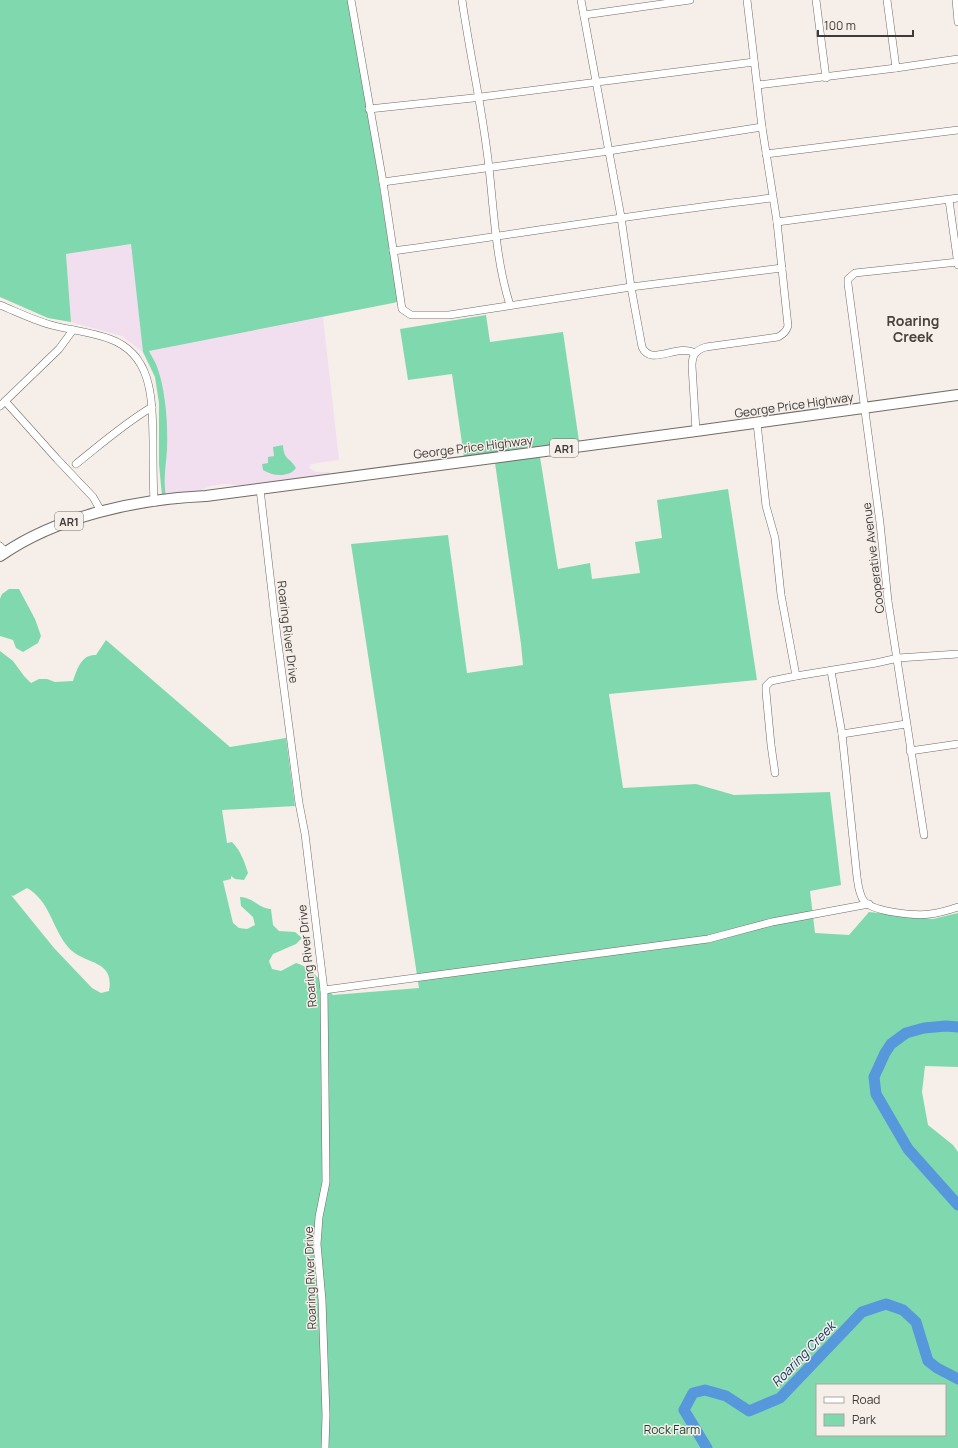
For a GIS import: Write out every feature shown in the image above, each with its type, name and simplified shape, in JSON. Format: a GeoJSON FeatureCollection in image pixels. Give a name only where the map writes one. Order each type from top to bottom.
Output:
{"type":"FeatureCollection","features":[{"type":"Feature","properties":{"kind":"highway","name":"George Price Highway"},"geometry":{"type":"LineString","coordinates":[[2,551],[61,524],[101,511],[154,502],[757,423],[958,395]]}},
{"type":"Feature","properties":{"kind":"street"},"geometry":{"type":"LineString","coordinates":[[350,0],[383,182],[402,310],[411,315],[449,315],[631,287],[782,268]]}},
{"type":"Feature","properties":{"kind":"street"},"geometry":{"type":"LineString","coordinates":[[581,0],[621,217],[640,342],[643,351],[650,355],[655,356],[682,350],[687,350],[694,353]]}},
{"type":"Feature","properties":{"kind":"street"},"geometry":{"type":"LineString","coordinates":[[584,15],[690,0]]}},
{"type":"Feature","properties":{"kind":"street"},"geometry":{"type":"LineString","coordinates":[[696,431],[692,366],[694,353],[700,348],[706,346],[771,338],[783,334],[786,330],[788,319],[777,222],[762,127],[747,0]]}},
{"type":"Feature","properties":{"kind":"street"},"geometry":{"type":"LineString","coordinates":[[816,0],[826,78]]}},
{"type":"Feature","properties":{"kind":"street"},"geometry":{"type":"LineString","coordinates":[[887,0],[896,68]]}},
{"type":"Feature","properties":{"kind":"street"},"geometry":{"type":"LineString","coordinates":[[956,0],[958,22]]}},
{"type":"Feature","properties":{"kind":"street"},"geometry":{"type":"LineString","coordinates":[[465,1],[489,168],[500,260],[510,305]]}},
{"type":"Feature","properties":{"kind":"street"},"geometry":{"type":"LineString","coordinates":[[758,86],[958,59]]}},
{"type":"Feature","properties":{"kind":"street"},"geometry":{"type":"LineString","coordinates":[[369,109],[479,97],[754,62]]}},
{"type":"Feature","properties":{"kind":"street"},"geometry":{"type":"LineString","coordinates":[[383,182],[608,151],[762,127]]}},
{"type":"Feature","properties":{"kind":"street"},"geometry":{"type":"LineString","coordinates":[[766,154],[958,130]]}},
{"type":"Feature","properties":{"kind":"street"},"geometry":{"type":"LineString","coordinates":[[393,251],[497,237],[621,217],[772,198]]}},
{"type":"Feature","properties":{"kind":"street"},"geometry":{"type":"LineString","coordinates":[[777,222],[958,198]]}},
{"type":"Feature","properties":{"kind":"street"},"geometry":{"type":"LineString","coordinates":[[949,200],[958,263]]}},
{"type":"Feature","properties":{"kind":"street","name":"Cooperative Avenue"},"geometry":{"type":"LineString","coordinates":[[924,835],[898,672],[898,658],[888,601],[880,523],[848,290],[848,279],[855,273],[958,263]]}},
{"type":"Feature","properties":{"kind":"street"},"geometry":{"type":"LineString","coordinates":[[0,305],[36,320],[111,339],[132,352],[139,362],[147,379],[152,407],[154,502]]}},
{"type":"Feature","properties":{"kind":"street"},"geometry":{"type":"LineString","coordinates":[[73,330],[59,350],[2,403],[93,497],[101,511]]}},
{"type":"Feature","properties":{"kind":"street"},"geometry":{"type":"LineString","coordinates":[[76,464],[135,417],[152,407]]}},
{"type":"Feature","properties":{"kind":"street"},"geometry":{"type":"LineString","coordinates":[[757,423],[766,506],[775,538],[781,595],[796,676]]}},
{"type":"Feature","properties":{"kind":"street","name":"Roaring River Drive"},"geometry":{"type":"LineString","coordinates":[[260,488],[277,636],[299,802],[306,842],[324,990],[326,1182],[319,1217],[317,1244],[322,1300],[326,1415],[325,1448]]}},
{"type":"Feature","properties":{"kind":"street"},"geometry":{"type":"LineString","coordinates":[[776,773],[771,745],[766,692],[766,686],[771,681],[898,658],[958,654]]}},
{"type":"Feature","properties":{"kind":"street"},"geometry":{"type":"LineString","coordinates":[[831,671],[842,734],[857,877],[864,901],[882,910],[915,914],[930,914],[958,908]]}},
{"type":"Feature","properties":{"kind":"street"},"geometry":{"type":"LineString","coordinates":[[842,734],[906,724]]}},
{"type":"Feature","properties":{"kind":"street"},"geometry":{"type":"LineString","coordinates":[[910,752],[958,744]]}},
{"type":"Feature","properties":{"kind":"street"},"geometry":{"type":"LineString","coordinates":[[324,990],[708,939],[772,922],[870,904]]}},
{"type":"Feature","properties":{"kind":"shaded area"},"geometry":{"type":"Polygon","coordinates":[[[131,244],[143,352],[122,336],[71,322],[66,254],[131,244]]]}},
{"type":"Feature","properties":{"kind":"shaded area"},"geometry":{"type":"Polygon","coordinates":[[[323,317],[339,460],[311,464],[309,468],[316,472],[329,472],[329,475],[243,486],[225,484],[210,486],[198,492],[166,496],[164,484],[167,449],[165,398],[149,351],[323,317]],[[283,445],[268,463],[262,464],[267,473],[282,475],[286,458],[283,445]]]}},
{"type":"Feature","properties":{"kind":"green space"},"geometry":{"type":"Polygon","coordinates":[[[0,0],[350,0],[398,302],[149,351],[156,364],[162,384],[166,407],[166,496],[162,496],[159,464],[159,403],[155,377],[143,352],[131,244],[66,254],[71,322],[48,318],[0,297],[0,0]]]}},
{"type":"Feature","properties":{"kind":"green space"},"geometry":{"type":"Polygon","coordinates":[[[486,315],[490,342],[563,332],[579,441],[464,457],[452,374],[408,380],[400,329],[486,315]]]}},
{"type":"Feature","properties":{"kind":"green space"},"geometry":{"type":"Polygon","coordinates":[[[283,445],[286,456],[296,468],[285,475],[271,474],[263,470],[262,464],[268,463],[268,457],[274,456],[273,447],[283,445]]]}},
{"type":"Feature","properties":{"kind":"green space","name":"Rock Farm"},"geometry":{"type":"Polygon","coordinates":[[[540,457],[558,569],[590,563],[592,579],[640,573],[635,542],[662,538],[657,500],[728,489],[757,680],[609,694],[623,788],[696,784],[734,795],[830,792],[841,885],[810,891],[815,933],[849,935],[869,912],[933,919],[958,913],[958,1067],[925,1066],[922,1092],[928,1125],[953,1145],[958,1152],[958,1448],[0,1448],[0,651],[13,661],[31,683],[39,679],[47,679],[55,682],[73,681],[83,660],[91,655],[96,655],[106,640],[230,747],[286,738],[295,806],[222,810],[227,843],[232,842],[238,849],[244,860],[248,873],[244,880],[235,879],[231,876],[231,879],[223,881],[233,923],[239,928],[247,929],[255,925],[253,917],[241,906],[240,897],[249,899],[262,907],[271,909],[273,925],[279,931],[295,932],[302,938],[296,944],[273,954],[269,961],[272,969],[281,971],[296,963],[302,965],[317,976],[333,995],[419,988],[351,544],[448,535],[467,673],[523,665],[495,463],[540,457]],[[27,888],[13,896],[11,895],[54,948],[92,988],[101,993],[109,991],[110,980],[107,973],[97,964],[75,953],[68,947],[58,932],[46,907],[35,893],[27,888]]]}},
{"type":"Feature","properties":{"kind":"green space"},"geometry":{"type":"Polygon","coordinates":[[[9,589],[19,589],[35,619],[41,636],[38,643],[23,652],[16,648],[13,640],[0,636],[0,599],[2,594],[9,589]]]}},
{"type":"Feature","properties":{"kind":"waterway","name":"Roaring Creek"},"geometry":{"type":"LineString","coordinates":[[958,1027],[946,1026],[924,1028],[906,1033],[891,1044],[885,1053],[874,1077],[876,1094],[908,1149],[958,1205]]}},
{"type":"Feature","properties":{"kind":"waterway","name":"Roaring Creek"},"geometry":{"type":"LineString","coordinates":[[707,1448],[684,1410],[693,1393],[705,1390],[726,1396],[749,1411],[780,1398],[862,1312],[886,1304],[903,1310],[916,1322],[928,1361],[937,1368],[958,1379]]}},
{"type":"Feature","properties":{"kind":"district","name":"Roaring Creek"},"geometry":{"type":"Point","coordinates":[913,328]}}]}
